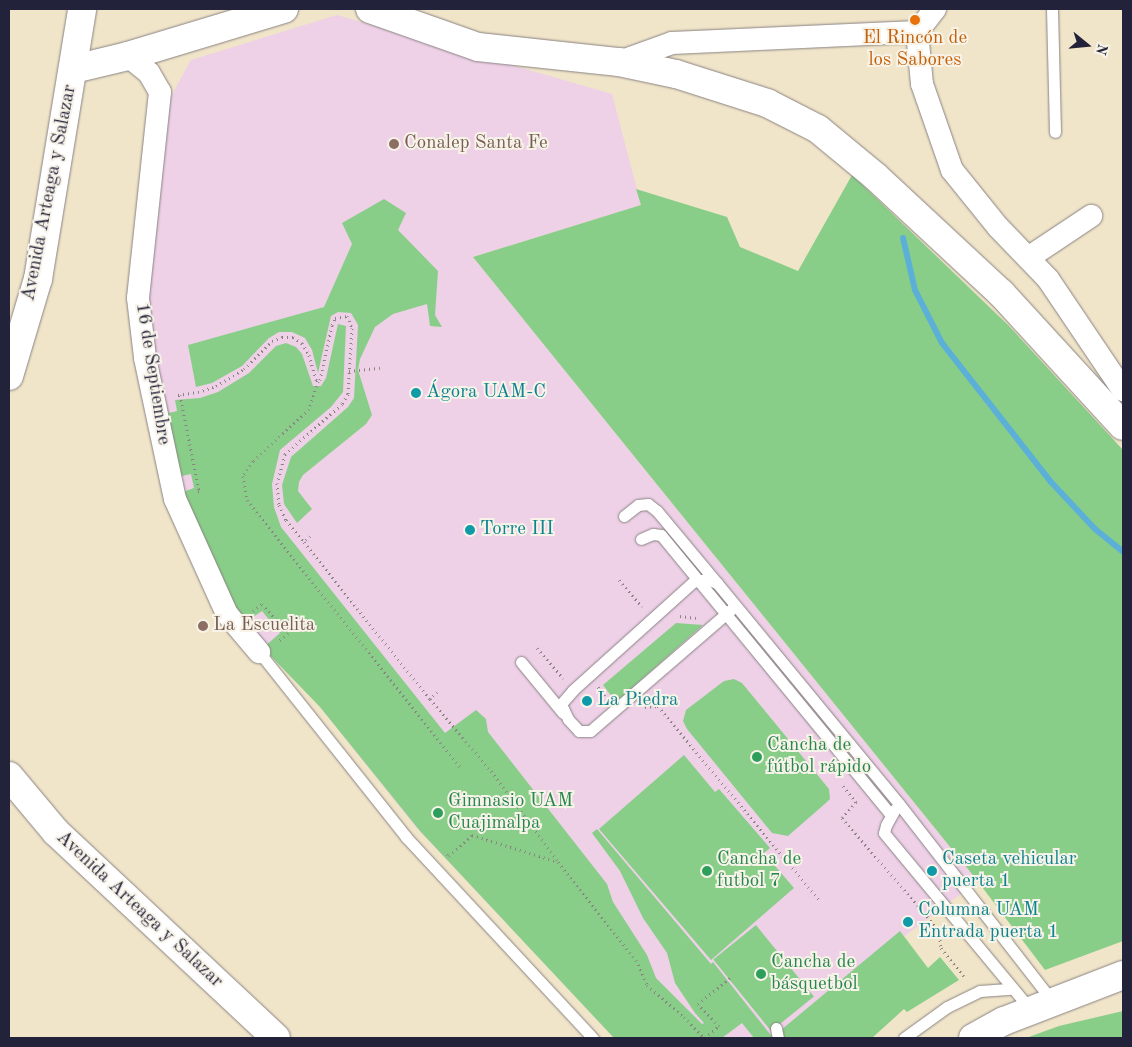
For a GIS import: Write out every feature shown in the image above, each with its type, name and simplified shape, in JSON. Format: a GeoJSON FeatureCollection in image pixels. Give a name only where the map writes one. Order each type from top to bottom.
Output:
{"type":"FeatureCollection","features":[{"type":"Feature","properties":{"kind":"street","name":"Avenida Arteaga y Salazar"},"geometry":{"type":"LineString","coordinates":[[9,376],[38,279],[74,69],[82,9]]}},
{"type":"Feature","properties":{"kind":"street"},"geometry":{"type":"LineString","coordinates":[[74,69],[128,56],[257,13],[284,9]]}},
{"type":"Feature","properties":{"kind":"street"},"geometry":{"type":"LineString","coordinates":[[370,9],[478,47],[619,62],[676,74],[767,103],[818,129],[876,177],[1001,292],[1123,426]]}},
{"type":"Feature","properties":{"kind":"street"},"geometry":{"type":"LineString","coordinates":[[935,9],[917,32],[922,84],[952,170],[998,228],[1048,279],[1080,323],[1123,390]]}},
{"type":"Feature","properties":{"kind":"street"},"geometry":{"type":"LineString","coordinates":[[619,62],[672,43],[917,32]]}},
{"type":"Feature","properties":{"kind":"street","name":"16 de Septiembre"},"geometry":{"type":"LineString","coordinates":[[128,56],[149,73],[160,92],[138,298],[145,358],[175,499],[227,614],[267,648]]}},
{"type":"Feature","properties":{"kind":"street"},"geometry":{"type":"LineString","coordinates":[[1028,258],[1090,216]]}},
{"type":"Feature","properties":{"kind":"street","name":"Avenida Arteaga y Salazar"},"geometry":{"type":"LineString","coordinates":[[9,776],[56,832],[276,1038]]}},
{"type":"Feature","properties":{"kind":"street"},"geometry":{"type":"LineString","coordinates":[[973,1038],[1004,1020],[1123,975]]}},
{"type":"Feature","properties":{"kind":"lane"},"geometry":{"type":"LineString","coordinates":[[1052,9],[1056,132]]}},
{"type":"Feature","properties":{"kind":"lane"},"geometry":{"type":"LineString","coordinates":[[624,516],[638,505],[648,504],[657,511],[899,804],[1031,976],[1042,1006]]}},
{"type":"Feature","properties":{"kind":"lane"},"geometry":{"type":"LineString","coordinates":[[642,540],[653,534],[661,535],[890,814]]}},
{"type":"Feature","properties":{"kind":"lane"},"geometry":{"type":"LineString","coordinates":[[568,719],[561,704],[573,690],[654,620],[693,582],[706,579],[717,583]]}},
{"type":"Feature","properties":{"kind":"lane"},"geometry":{"type":"LineString","coordinates":[[521,662],[579,731],[590,731],[735,606]]}},
{"type":"Feature","properties":{"kind":"lane"},"geometry":{"type":"LineString","coordinates":[[267,648],[406,836],[593,1038]]}},
{"type":"Feature","properties":{"kind":"lane"},"geometry":{"type":"LineString","coordinates":[[899,804],[890,814],[884,834],[1012,990],[1042,1006]]}},
{"type":"Feature","properties":{"kind":"lane"},"geometry":{"type":"LineString","coordinates":[[904,1038],[947,1007],[980,991],[1012,990]]}},
{"type":"Feature","properties":{"kind":"path"},"geometry":{"type":"LineString","coordinates":[[462,768],[247,500],[243,476],[253,461],[309,409],[320,379],[332,325],[335,318],[340,316],[347,316],[352,328],[348,394],[342,404],[285,454],[277,483],[279,504],[286,520],[491,772],[558,862],[636,960],[647,985],[705,1038],[719,1026],[698,1004],[730,978]]}},
{"type":"Feature","properties":{"kind":"path"},"geometry":{"type":"LineString","coordinates":[[153,398],[180,395],[216,386],[244,369],[272,341],[282,337],[293,337],[302,343],[318,381]]}},
{"type":"Feature","properties":{"kind":"path"},"geometry":{"type":"LineString","coordinates":[[349,371],[380,368]]}},
{"type":"Feature","properties":{"kind":"path"},"geometry":{"type":"LineString","coordinates":[[180,395],[199,491],[192,493]]}},
{"type":"Feature","properties":{"kind":"path"},"geometry":{"type":"LineString","coordinates":[[304,542],[310,536]]}},
{"type":"Feature","properties":{"kind":"path"},"geometry":{"type":"LineString","coordinates":[[619,580],[662,628],[677,616],[714,620],[716,623]]}},
{"type":"Feature","properties":{"kind":"path"},"geometry":{"type":"LineString","coordinates":[[250,614],[262,604],[288,633],[267,648]]}},
{"type":"Feature","properties":{"kind":"path"},"geometry":{"type":"LineString","coordinates":[[537,648],[573,690]]}},
{"type":"Feature","properties":{"kind":"path"},"geometry":{"type":"LineString","coordinates":[[589,677],[616,709],[658,706],[818,899]]}},
{"type":"Feature","properties":{"kind":"path"},"geometry":{"type":"LineString","coordinates":[[430,699],[437,692]]}},
{"type":"Feature","properties":{"kind":"path"},"geometry":{"type":"LineString","coordinates":[[838,779],[856,802],[842,818],[939,930],[941,948],[964,976]]}},
{"type":"Feature","properties":{"kind":"path"},"geometry":{"type":"LineString","coordinates":[[443,850],[449,856],[472,835],[558,862]]}},
{"type":"Feature","properties":{"kind":"shaded area"},"geometry":{"type":"Polygon","coordinates":[[[337,15],[612,94],[641,205],[473,257],[976,879],[966,890],[870,962],[792,1038],[614,1038],[415,826],[320,707],[253,636],[182,498],[153,355],[146,297],[170,98],[191,60],[337,15]]]}},
{"type":"Feature","properties":{"kind":"green space"},"geometry":{"type":"Polygon","coordinates":[[[852,175],[1008,325],[1123,450],[1123,941],[1045,970],[976,879],[473,257],[641,205],[636,189],[727,217],[740,247],[798,271],[852,175]]]}},
{"type":"Feature","properties":{"kind":"green space"},"geometry":{"type":"Polygon","coordinates":[[[384,199],[406,213],[398,230],[438,271],[435,315],[442,327],[430,326],[427,304],[393,314],[375,327],[360,359],[358,370],[372,415],[366,424],[303,475],[299,482],[298,491],[312,509],[297,523],[284,504],[282,485],[291,457],[348,407],[354,398],[358,325],[351,313],[338,312],[331,316],[318,373],[312,350],[305,338],[292,332],[279,332],[269,338],[242,366],[212,383],[196,387],[188,345],[324,307],[352,244],[342,223],[384,199]]]}},
{"type":"Feature","properties":{"kind":"green space"},"geometry":{"type":"Polygon","coordinates":[[[338,324],[346,326],[343,392],[331,407],[280,450],[272,484],[274,507],[281,527],[445,733],[476,710],[486,719],[488,732],[607,884],[613,902],[647,955],[656,978],[702,1024],[704,1023],[675,983],[667,953],[643,918],[620,871],[592,833],[597,829],[711,964],[713,962],[773,1038],[754,1038],[742,1023],[722,1038],[614,1038],[420,831],[320,707],[263,648],[280,633],[262,611],[243,624],[180,493],[194,488],[191,474],[177,477],[165,414],[177,411],[175,400],[200,398],[218,392],[249,373],[276,346],[286,343],[296,347],[302,354],[313,386],[321,386],[326,378],[338,324]]]}},
{"type":"Feature","properties":{"kind":"green space"},"geometry":{"type":"Polygon","coordinates":[[[676,623],[703,625],[616,702],[603,685],[676,623]]]}},
{"type":"Feature","properties":{"kind":"green space","name":"Cancha de fútbol rápido"},"geometry":{"type":"Polygon","coordinates":[[[734,679],[742,683],[829,789],[830,799],[788,836],[772,833],[687,729],[683,721],[686,710],[724,681],[734,679]]]}},
{"type":"Feature","properties":{"kind":"green space","name":"Cancha de futbol 7"},"geometry":{"type":"Polygon","coordinates":[[[684,755],[715,792],[719,789],[770,848],[764,853],[794,888],[711,960],[599,829],[684,755]]]}},
{"type":"Feature","properties":{"kind":"green space","name":"Cancha de básquetbol"},"geometry":{"type":"Polygon","coordinates":[[[756,925],[814,996],[771,1031],[713,960],[756,925]]]}},
{"type":"Feature","properties":{"kind":"green space"},"geometry":{"type":"Polygon","coordinates":[[[900,931],[928,968],[940,957],[959,980],[907,1012],[904,1009],[872,1038],[783,1038],[781,1030],[900,931]]]}},
{"type":"Feature","properties":{"kind":"green space"},"geometry":{"type":"Polygon","coordinates":[[[1123,1011],[1123,1038],[1026,1038],[1059,1026],[1123,1011]]]}},
{"type":"Feature","properties":{"kind":"waterway"},"geometry":{"type":"LineString","coordinates":[[903,238],[915,290],[942,343],[1051,482],[1095,529],[1123,552]]}},
{"type":"Feature","properties":{"kind":"place","name":"El Rincón de los Sabores"},"geometry":{"type":"Point","coordinates":[915,20]}},
{"type":"Feature","properties":{"kind":"place","name":"Conalep Santa Fe"},"geometry":{"type":"Point","coordinates":[394,144]}},
{"type":"Feature","properties":{"kind":"place","name":"Ágora UAM-C"},"geometry":{"type":"Point","coordinates":[416,393]}},
{"type":"Feature","properties":{"kind":"place","name":"Torre III"},"geometry":{"type":"Point","coordinates":[470,530]}},
{"type":"Feature","properties":{"kind":"place","name":"La Escuelita"},"geometry":{"type":"Point","coordinates":[203,626]}},
{"type":"Feature","properties":{"kind":"place","name":"La Piedra"},"geometry":{"type":"Point","coordinates":[587,701]}},
{"type":"Feature","properties":{"kind":"place","name":"Cancha de fútbol rápido"},"geometry":{"type":"Point","coordinates":[757,757]}},
{"type":"Feature","properties":{"kind":"place","name":"Gimnasio UAM Cuajimalpa"},"geometry":{"type":"Point","coordinates":[438,813]}},
{"type":"Feature","properties":{"kind":"place","name":"Cancha de futbol 7"},"geometry":{"type":"Point","coordinates":[707,871]}},
{"type":"Feature","properties":{"kind":"place","name":"Caseta vehicular puerta 1"},"geometry":{"type":"Point","coordinates":[932,871]}},
{"type":"Feature","properties":{"kind":"place","name":"Columna UAM Entrada puerta 1"},"geometry":{"type":"Point","coordinates":[908,922]}},
{"type":"Feature","properties":{"kind":"place","name":"Cancha de básquetbol"},"geometry":{"type":"Point","coordinates":[761,974]}}]}
